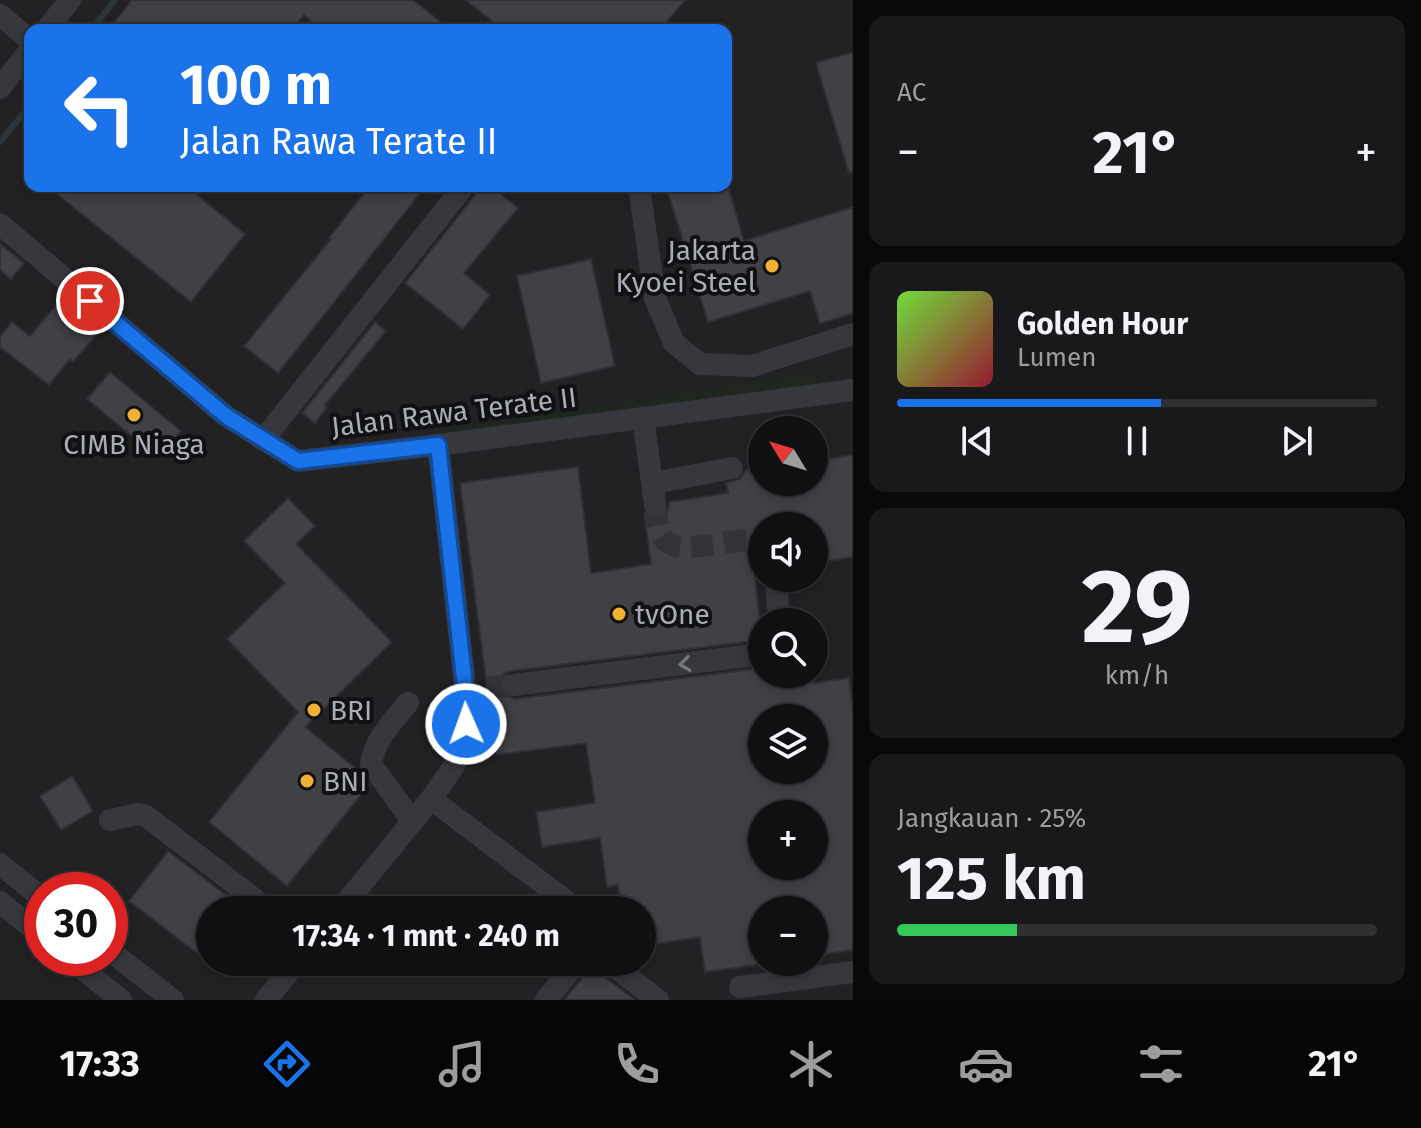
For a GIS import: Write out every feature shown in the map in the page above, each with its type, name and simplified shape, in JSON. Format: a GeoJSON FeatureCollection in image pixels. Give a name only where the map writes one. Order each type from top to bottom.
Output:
{"type":"FeatureCollection","features":[{"type":"Feature","properties":{"kind":"street"},"geometry":{"type":"LineString","coordinates":[[51,24],[70,0]]}},
{"type":"Feature","properties":{"kind":"street"},"geometry":{"type":"LineString","coordinates":[[0,15],[24,35]]}},
{"type":"Feature","properties":{"kind":"street"},"geometry":{"type":"LineString","coordinates":[[0,88],[24,58]]}},
{"type":"Feature","properties":{"kind":"street"},"geometry":{"type":"LineString","coordinates":[[263,440],[459,192]]}},
{"type":"Feature","properties":{"kind":"street"},"geometry":{"type":"LineString","coordinates":[[640,192],[655,298],[674,343],[700,364],[752,366],[853,334]]}},
{"type":"Feature","properties":{"kind":"street","name":"Jalan Rawa Terate II"},"geometry":{"type":"LineString","coordinates":[[0,224],[226,416],[298,461],[853,390]]}},
{"type":"Feature","properties":{"kind":"street"},"geometry":{"type":"LineString","coordinates":[[643,418],[654,493],[732,468]]}},
{"type":"Feature","properties":{"kind":"street"},"geometry":{"type":"LineString","coordinates":[[351,896],[431,799],[454,766],[466,724],[438,445]]}},
{"type":"Feature","properties":{"kind":"street"},"geometry":{"type":"LineString","coordinates":[[513,685],[748,656]]}},
{"type":"Feature","properties":{"kind":"street"},"geometry":{"type":"LineString","coordinates":[[464,691],[487,688]]}},
{"type":"Feature","properties":{"kind":"street"},"geometry":{"type":"LineString","coordinates":[[408,703],[379,741],[372,753],[371,764],[412,821]]}},
{"type":"Feature","properties":{"kind":"street"},"geometry":{"type":"LineString","coordinates":[[431,799],[559,896]]}},
{"type":"Feature","properties":{"kind":"street"},"geometry":{"type":"LineString","coordinates":[[110,820],[138,814],[146,816],[251,896]]}},
{"type":"Feature","properties":{"kind":"street"},"geometry":{"type":"LineString","coordinates":[[0,864],[24,884]]}},
{"type":"Feature","properties":{"kind":"street"},"geometry":{"type":"LineString","coordinates":[[19,880],[0,903],[24,922]]}},
{"type":"Feature","properties":{"kind":"street"},"geometry":{"type":"LineString","coordinates":[[128,965],[173,1000]]}},
{"type":"Feature","properties":{"kind":"street"},"geometry":{"type":"LineString","coordinates":[[740,987],[853,972]]}},
{"type":"Feature","properties":{"kind":"street"},"geometry":{"type":"LineString","coordinates":[[91,976],[121,1000]]}},
{"type":"Feature","properties":{"kind":"street"},"geometry":{"type":"LineString","coordinates":[[266,1000],[286,976]]}},
{"type":"Feature","properties":{"kind":"street"},"geometry":{"type":"LineString","coordinates":[[546,1000],[566,976]]}},
{"type":"Feature","properties":{"kind":"street"},"geometry":{"type":"LineString","coordinates":[[626,976],[658,1000]]}},
{"type":"Feature","properties":{"kind":"shaded area"},"geometry":{"type":"Polygon","coordinates":[[[0,0],[853,0],[853,1000],[0,1000],[0,0]]]}},
{"type":"Feature","properties":{"kind":"shaded area"},"geometry":{"type":"Polygon","coordinates":[[[827,370],[827,393],[438,445],[436,430],[827,370]]]}},
{"type":"Feature","properties":{"kind":"building"},"geometry":{"type":"Polygon","coordinates":[[[132,0],[413,0],[443,24],[315,24],[304,15],[297,24],[113,24],[132,0]]]}},
{"type":"Feature","properties":{"kind":"building"},"geometry":{"type":"Polygon","coordinates":[[[466,0],[685,0],[665,24],[496,24],[466,0]]]}},
{"type":"Feature","properties":{"kind":"building"},"geometry":{"type":"Polygon","coordinates":[[[853,52],[853,172],[849,173],[816,63],[853,52]]]}},
{"type":"Feature","properties":{"kind":"building"},"geometry":{"type":"Polygon","coordinates":[[[54,192],[193,192],[245,234],[191,302],[54,192]]]}},
{"type":"Feature","properties":{"kind":"building"},"geometry":{"type":"Polygon","coordinates":[[[365,192],[421,192],[278,373],[244,346],[365,192]]]}},
{"type":"Feature","properties":{"kind":"building"},"geometry":{"type":"Polygon","coordinates":[[[476,192],[498,192],[518,208],[464,273],[490,295],[463,329],[405,283],[476,192]]]}},
{"type":"Feature","properties":{"kind":"building","name":"Jakarta Kyoei Steel"},"geometry":{"type":"Polygon","coordinates":[[[668,192],[730,192],[744,241],[853,207],[853,313],[820,324],[810,291],[708,322],[668,192]]]}},
{"type":"Feature","properties":{"kind":"building"},"geometry":{"type":"Polygon","coordinates":[[[0,244],[24,263],[11,279],[0,270],[0,244]]]}},
{"type":"Feature","properties":{"kind":"building"},"geometry":{"type":"Polygon","coordinates":[[[591,259],[615,366],[541,383],[517,276],[591,259]]]}},
{"type":"Feature","properties":{"kind":"building"},"geometry":{"type":"Polygon","coordinates":[[[64,296],[102,329],[73,362],[70,359],[49,385],[0,347],[0,337],[12,322],[30,336],[64,296]]]}},
{"type":"Feature","properties":{"kind":"building"},"geometry":{"type":"Polygon","coordinates":[[[375,322],[386,331],[325,405],[327,407],[315,423],[302,413],[375,322]]]}},
{"type":"Feature","properties":{"kind":"building","name":"CIMB Niaga"},"geometry":{"type":"Polygon","coordinates":[[[110,372],[181,431],[158,458],[87,399],[110,372]]]}},
{"type":"Feature","properties":{"kind":"building"},"geometry":{"type":"Polygon","coordinates":[[[853,455],[853,557],[828,561],[828,512],[748,512],[748,592],[757,592],[758,608],[748,608],[748,642],[511,671],[500,680],[502,694],[515,699],[748,670],[748,688],[828,688],[828,681],[849,678],[853,710],[853,950],[828,954],[828,896],[748,896],[748,966],[705,972],[700,937],[656,944],[656,896],[620,896],[618,885],[607,887],[600,838],[542,847],[536,812],[595,803],[586,743],[496,755],[460,483],[578,467],[591,573],[651,564],[644,513],[658,518],[668,510],[669,502],[728,493],[726,483],[740,479],[746,470],[748,496],[828,496],[828,459],[853,455]]]}},
{"type":"Feature","properties":{"kind":"building"},"geometry":{"type":"Polygon","coordinates":[[[288,498],[315,526],[296,544],[392,642],[305,727],[359,771],[369,785],[287,886],[209,822],[298,712],[227,639],[285,583],[244,541],[288,498]]]}},
{"type":"Feature","properties":{"kind":"building"},"geometry":{"type":"Polygon","coordinates":[[[72,776],[93,811],[61,830],[40,796],[72,776]]]}},
{"type":"Feature","properties":{"kind":"building"},"geometry":{"type":"Polygon","coordinates":[[[168,851],[227,896],[196,896],[196,952],[129,901],[168,851]]]}},
{"type":"Feature","properties":{"kind":"building"},"geometry":{"type":"Polygon","coordinates":[[[584,976],[604,976],[635,1000],[564,1000],[584,976]]]}},
{"type":"Feature","properties":{"kind":"waterway"},"geometry":{"type":"LineString","coordinates":[[96,24],[115,0]]}},
{"type":"Feature","properties":{"kind":"waterway"},"geometry":{"type":"LineString","coordinates":[[0,142],[24,112]]}},
{"type":"Feature","properties":{"kind":"tunnel"},"geometry":{"type":"LineString","coordinates":[[655,504],[661,535],[679,547],[748,541]]}},
{"type":"Feature","properties":{"kind":"tunnel"},"geometry":{"type":"LineString","coordinates":[[487,688],[513,685]]}},
{"type":"Feature","properties":{"kind":"place","name":"Jakarta Kyoei Steel"},"geometry":{"type":"Point","coordinates":[772,266]}},
{"type":"Feature","properties":{"kind":"place","name":"CIMB Niaga"},"geometry":{"type":"Point","coordinates":[134,415]}},
{"type":"Feature","properties":{"kind":"place","name":"tvOne"},"geometry":{"type":"Point","coordinates":[619,614]}},
{"type":"Feature","properties":{"kind":"place","name":"BRI"},"geometry":{"type":"Point","coordinates":[314,710]}},
{"type":"Feature","properties":{"kind":"place","name":"BNI"},"geometry":{"type":"Point","coordinates":[307,781]}},
{"type":"Feature","properties":{"kind":"route"},"geometry":{"type":"LineString","coordinates":[[90,301],[226,416],[298,461],[438,445],[464,677],[466,724]]}}]}
